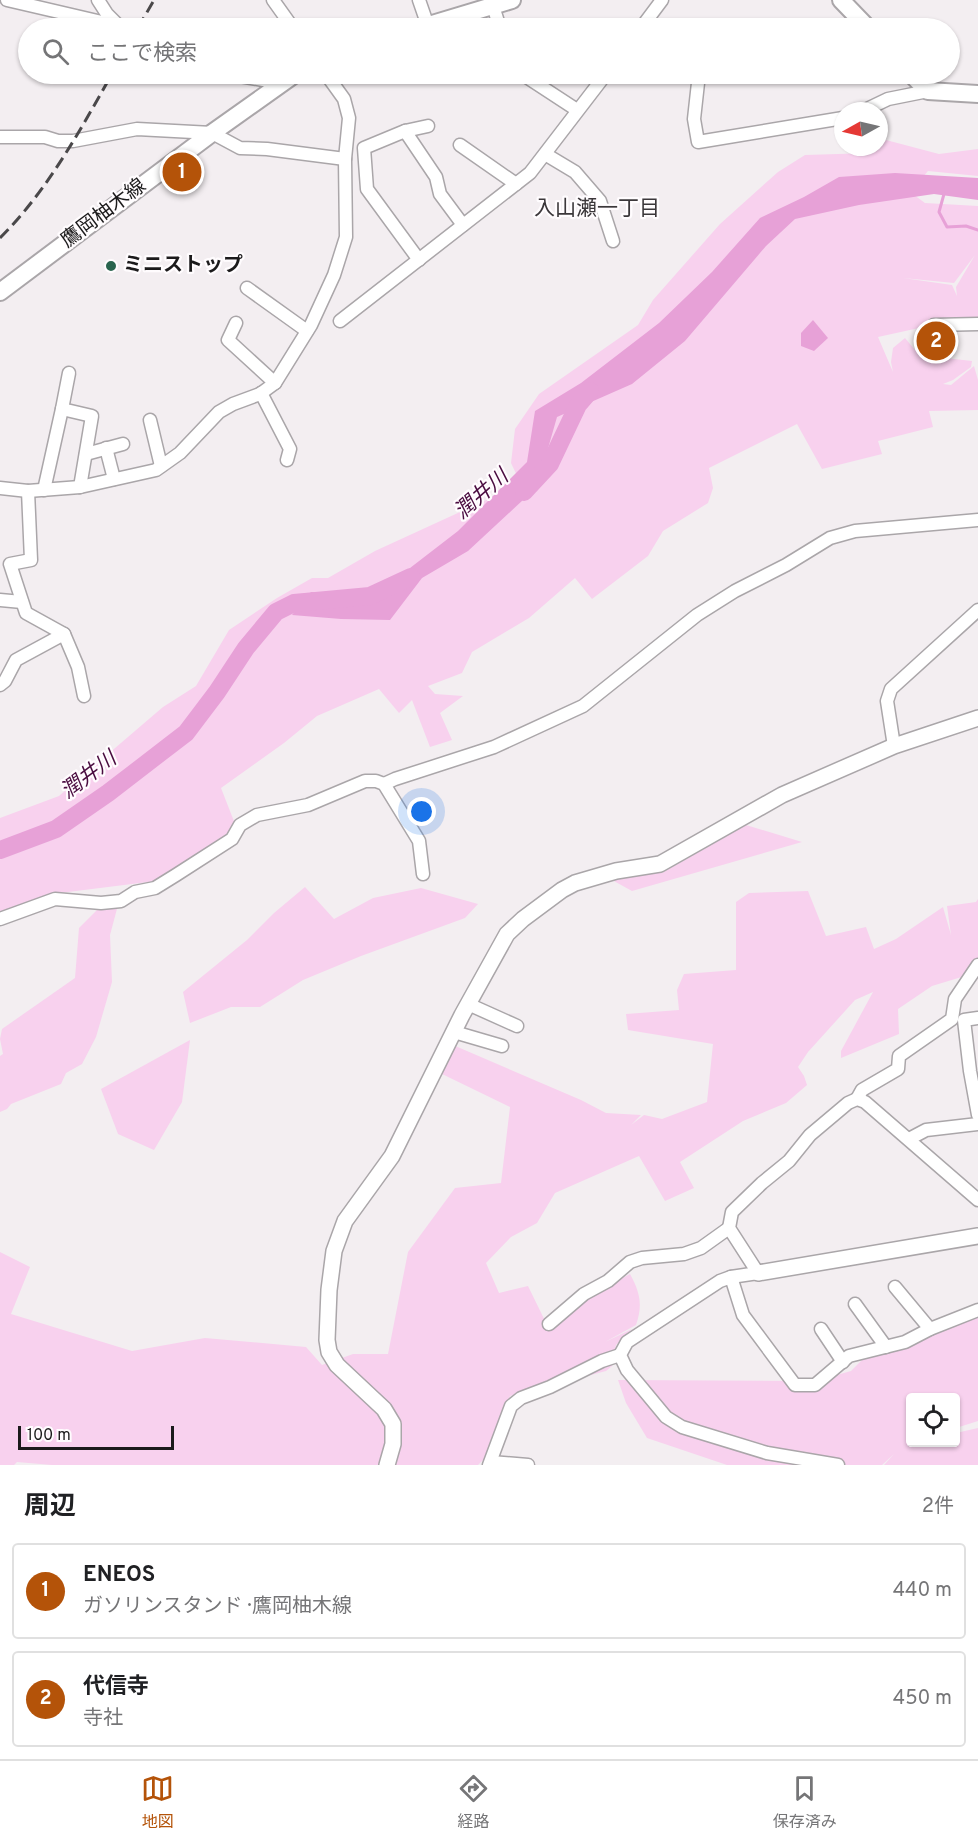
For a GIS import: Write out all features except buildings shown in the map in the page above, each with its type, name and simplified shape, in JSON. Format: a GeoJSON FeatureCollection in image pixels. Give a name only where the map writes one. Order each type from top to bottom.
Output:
{"type":"FeatureCollection","features":[{"type":"Feature","properties":{"kind":"main road"},"geometry":{"type":"LineString","coordinates":[[454,18],[512,0]]}},
{"type":"Feature","properties":{"kind":"main road"},"geometry":{"type":"LineString","coordinates":[[841,0],[858,18]]}},
{"type":"Feature","properties":{"kind":"main road","name":"鷹岡柚木線"},"geometry":{"type":"LineString","coordinates":[[0,292],[279,84]]}},
{"type":"Feature","properties":{"kind":"main road"},"geometry":{"type":"LineString","coordinates":[[920,84],[927,91],[978,94]]}},
{"type":"Feature","properties":{"kind":"street"},"geometry":{"type":"LineString","coordinates":[[7,0],[83,18]]}},
{"type":"Feature","properties":{"kind":"street"},"geometry":{"type":"LineString","coordinates":[[98,0],[111,18]]}},
{"type":"Feature","properties":{"kind":"street"},"geometry":{"type":"LineString","coordinates":[[273,0],[286,18]]}},
{"type":"Feature","properties":{"kind":"street"},"geometry":{"type":"LineString","coordinates":[[419,0],[422,18]]}},
{"type":"Feature","properties":{"kind":"street"},"geometry":{"type":"LineString","coordinates":[[649,18],[662,0]]}},
{"type":"Feature","properties":{"kind":"street"},"geometry":{"type":"LineString","coordinates":[[493,6],[497,18]]}},
{"type":"Feature","properties":{"kind":"street"},"geometry":{"type":"LineString","coordinates":[[0,488],[28,491],[80,487],[156,470],[180,453],[219,412],[261,393],[275,383],[307,331],[334,275],[346,237],[345,159],[349,118],[344,99],[333,84]]}},
{"type":"Feature","properties":{"kind":"street"},"geometry":{"type":"LineString","coordinates":[[537,84],[577,110]]}},
{"type":"Feature","properties":{"kind":"street"},"geometry":{"type":"LineString","coordinates":[[340,321],[530,173],[598,84]]}},
{"type":"Feature","properties":{"kind":"street"},"geometry":{"type":"LineString","coordinates":[[698,84],[694,119],[698,142],[834,119]]}},
{"type":"Feature","properties":{"kind":"street"},"geometry":{"type":"LineString","coordinates":[[882,102],[927,91]]}},
{"type":"Feature","properties":{"kind":"street"},"geometry":{"type":"LineString","coordinates":[[419,260],[367,189],[364,148],[405,131],[428,126]]}},
{"type":"Feature","properties":{"kind":"street"},"geometry":{"type":"LineString","coordinates":[[0,137],[45,137],[58,141],[73,141],[137,129],[212,133],[240,148],[267,149],[345,159]]}},
{"type":"Feature","properties":{"kind":"street"},"geometry":{"type":"LineString","coordinates":[[405,131],[436,177],[440,194],[463,225]]}},
{"type":"Feature","properties":{"kind":"street"},"geometry":{"type":"LineString","coordinates":[[460,146],[516,184]]}},
{"type":"Feature","properties":{"kind":"street"},"geometry":{"type":"LineString","coordinates":[[545,154],[575,172],[600,201],[613,241]]}},
{"type":"Feature","properties":{"kind":"street"},"geometry":{"type":"LineString","coordinates":[[247,288],[307,331]]}},
{"type":"Feature","properties":{"kind":"street"},"geometry":{"type":"LineString","coordinates":[[236,323],[228,340],[275,383]]}},
{"type":"Feature","properties":{"kind":"street"},"geometry":{"type":"LineString","coordinates":[[934,325],[978,324]]}},
{"type":"Feature","properties":{"kind":"street"},"geometry":{"type":"LineString","coordinates":[[44,490],[69,374]]}},
{"type":"Feature","properties":{"kind":"street"},"geometry":{"type":"LineString","coordinates":[[261,393],[290,449],[286,460]]}},
{"type":"Feature","properties":{"kind":"street"},"geometry":{"type":"LineString","coordinates":[[62,409],[92,416],[80,487]]}},
{"type":"Feature","properties":{"kind":"street"},"geometry":{"type":"LineString","coordinates":[[150,420],[161,466]]}},
{"type":"Feature","properties":{"kind":"street"},"geometry":{"type":"LineString","coordinates":[[86,454],[123,444]]}},
{"type":"Feature","properties":{"kind":"street"},"geometry":{"type":"LineString","coordinates":[[106,448],[114,479]]}},
{"type":"Feature","properties":{"kind":"street"},"geometry":{"type":"LineString","coordinates":[[28,491],[31,560],[10,564],[26,613],[64,634],[78,667],[84,696]]}},
{"type":"Feature","properties":{"kind":"street"},"geometry":{"type":"LineString","coordinates":[[384,784],[494,747],[583,706],[697,615],[830,538],[855,531],[978,520]]}},
{"type":"Feature","properties":{"kind":"street"},"geometry":{"type":"LineString","coordinates":[[0,600],[22,602]]}},
{"type":"Feature","properties":{"kind":"street"},"geometry":{"type":"LineString","coordinates":[[894,746],[887,701],[891,689],[978,610]]}},
{"type":"Feature","properties":{"kind":"street"},"geometry":{"type":"LineString","coordinates":[[0,685],[5,681],[16,660],[64,634]]}},
{"type":"Feature","properties":{"kind":"street"},"geometry":{"type":"LineString","coordinates":[[387,1465],[393,1444],[393,1424],[384,1409],[337,1365],[329,1352],[327,1340],[329,1290],[334,1251],[345,1221],[392,1156],[468,1004],[507,934],[523,919],[575,883],[616,871],[667,861],[782,795],[894,746],[978,718]]}},
{"type":"Feature","properties":{"kind":"street"},"geometry":{"type":"LineString","coordinates":[[0,919],[55,898],[101,903],[121,900],[135,892],[155,888],[232,838],[240,825],[257,814],[308,805],[365,782],[376,781],[384,784],[419,841],[423,874]]}},
{"type":"Feature","properties":{"kind":"street"},"geometry":{"type":"LineString","coordinates":[[758,1274],[729,1228],[732,1212],[789,1161],[810,1135],[848,1103],[857,1099],[862,1090],[898,1069],[899,1056],[952,1019],[955,999],[978,965]]}},
{"type":"Feature","properties":{"kind":"street"},"geometry":{"type":"LineString","coordinates":[[468,1004],[517,1026]]}},
{"type":"Feature","properties":{"kind":"street"},"geometry":{"type":"LineString","coordinates":[[978,1018],[964,1020],[974,1070],[978,1115]]}},
{"type":"Feature","properties":{"kind":"street"},"geometry":{"type":"LineString","coordinates":[[454,1032],[502,1046]]}},
{"type":"Feature","properties":{"kind":"street"},"geometry":{"type":"LineString","coordinates":[[857,1099],[865,1102],[978,1200]]}},
{"type":"Feature","properties":{"kind":"street"},"geometry":{"type":"LineString","coordinates":[[909,1139],[926,1130],[978,1124]]}},
{"type":"Feature","properties":{"kind":"street"},"geometry":{"type":"LineString","coordinates":[[549,1324],[584,1294],[609,1281],[630,1262],[642,1258],[684,1254],[701,1248],[729,1228]]}},
{"type":"Feature","properties":{"kind":"street"},"geometry":{"type":"LineString","coordinates":[[528,1465],[490,1463],[511,1406],[521,1398],[620,1355],[627,1342],[720,1281],[731,1277],[978,1236]]}},
{"type":"Feature","properties":{"kind":"street"},"geometry":{"type":"LineString","coordinates":[[731,1277],[742,1315],[795,1385],[815,1385],[849,1356],[905,1342],[930,1329],[978,1310]]}},
{"type":"Feature","properties":{"kind":"street"},"geometry":{"type":"LineString","coordinates":[[895,1287],[930,1329]]}},
{"type":"Feature","properties":{"kind":"street"},"geometry":{"type":"LineString","coordinates":[[855,1304],[886,1347]]}},
{"type":"Feature","properties":{"kind":"street"},"geometry":{"type":"LineString","coordinates":[[822,1329],[843,1362]]}},
{"type":"Feature","properties":{"kind":"street"},"geometry":{"type":"LineString","coordinates":[[620,1355],[627,1370],[666,1417],[682,1427],[767,1453],[838,1465]]}},
{"type":"Feature","properties":{"kind":"shaded area"},"geometry":{"type":"Polygon","coordinates":[[[888,141],[939,154],[978,149],[978,176],[928,171],[910,192],[925,203],[978,206],[978,320],[928,321],[928,326],[878,337],[893,372],[891,362],[893,348],[905,338],[915,350],[945,358],[972,361],[971,367],[943,384],[951,385],[974,366],[978,380],[978,410],[929,411],[933,427],[878,441],[882,454],[822,469],[797,424],[709,468],[713,488],[708,503],[663,531],[648,556],[592,599],[575,578],[529,618],[472,652],[462,673],[428,686],[435,694],[463,696],[440,713],[452,740],[430,747],[412,700],[399,713],[379,689],[317,716],[221,788],[237,829],[156,881],[60,893],[0,914],[0,818],[59,796],[163,707],[196,686],[229,630],[277,598],[312,578],[328,578],[375,551],[521,484],[511,463],[515,429],[539,394],[638,325],[653,300],[720,224],[778,172],[805,155],[888,156],[888,141]],[[975,255],[954,283],[903,278],[952,285],[957,296],[956,287],[975,255]]]}},
{"type":"Feature","properties":{"kind":"shaded area"},"geometry":{"type":"Polygon","coordinates":[[[895,173],[978,178],[978,200],[934,194],[859,205],[795,219],[766,246],[685,341],[632,384],[557,417],[537,487],[468,551],[422,578],[390,620],[292,615],[311,592],[376,600],[410,568],[458,531],[527,462],[535,411],[581,383],[659,323],[712,272],[760,218],[839,177],[895,173]]]}},
{"type":"Feature","properties":{"kind":"shaded area"},"geometry":{"type":"Polygon","coordinates":[[[813,320],[828,338],[814,351],[801,346],[801,333],[813,320]]]}},
{"type":"Feature","properties":{"kind":"shaded area"},"geometry":{"type":"Polygon","coordinates":[[[746,825],[802,842],[632,891],[612,880],[620,873],[662,873],[746,825]]]}},
{"type":"Feature","properties":{"kind":"shaded area"},"geometry":{"type":"Polygon","coordinates":[[[305,887],[334,919],[373,898],[421,888],[478,904],[465,918],[303,980],[260,1007],[231,1007],[190,1023],[183,992],[247,940],[305,887]]]}},
{"type":"Feature","properties":{"kind":"shaded area"},"geometry":{"type":"Polygon","coordinates":[[[808,891],[826,936],[866,927],[874,949],[896,939],[943,907],[951,935],[947,906],[976,902],[978,899],[978,972],[932,986],[898,1009],[899,1034],[841,1058],[841,1051],[873,992],[855,1000],[808,1052],[798,1067],[807,1085],[786,1103],[743,1121],[680,1162],[694,1188],[665,1201],[639,1156],[555,1193],[537,1223],[511,1237],[486,1263],[499,1293],[528,1286],[550,1331],[583,1299],[630,1274],[639,1299],[638,1318],[636,1325],[605,1342],[632,1329],[616,1345],[612,1366],[606,1371],[510,1396],[484,1459],[478,1465],[52,1465],[17,1462],[14,1465],[0,1465],[0,1252],[30,1267],[11,1314],[132,1351],[205,1338],[306,1347],[322,1365],[353,1354],[388,1354],[408,1252],[455,1188],[501,1183],[510,1107],[442,1074],[453,1045],[606,1113],[641,1115],[631,1125],[644,1115],[662,1119],[707,1102],[713,1044],[628,1030],[626,1014],[679,1010],[677,990],[684,974],[736,970],[736,902],[749,893],[808,891]]]}},
{"type":"Feature","properties":{"kind":"shaded area"},"geometry":{"type":"Polygon","coordinates":[[[118,905],[110,935],[112,982],[96,1037],[82,1064],[66,1073],[61,1084],[11,1104],[0,1112],[2,1029],[75,978],[79,928],[98,909],[118,905]]]}},
{"type":"Feature","properties":{"kind":"shaded area"},"geometry":{"type":"Polygon","coordinates":[[[190,1040],[182,1102],[154,1150],[118,1134],[101,1089],[190,1040]]]}},
{"type":"Feature","properties":{"kind":"shaded area"},"geometry":{"type":"Polygon","coordinates":[[[978,1317],[978,1421],[960,1427],[960,1393],[906,1393],[906,1447],[960,1447],[960,1432],[978,1428],[978,1465],[884,1465],[894,1454],[882,1465],[727,1465],[647,1438],[626,1403],[618,1380],[799,1381],[826,1378],[851,1371],[871,1351],[936,1319],[978,1317]]]}},
{"type":"Feature","properties":{"kind":"waterway"},"geometry":{"type":"LineString","coordinates":[[944,194],[939,212],[947,227],[966,226],[978,230]]}},
{"type":"Feature","properties":{"kind":"waterway","name":"潤井川"},"geometry":{"type":"LineString","coordinates":[[524,492],[550,464],[578,405],[590,391]]}},
{"type":"Feature","properties":{"kind":"waterway","name":"潤井川"},"geometry":{"type":"LineString","coordinates":[[0,850],[56,829],[108,793],[186,733],[246,648],[276,612],[294,603],[370,596],[411,577]]}},
{"type":"Feature","properties":{"kind":"railway"},"geometry":{"type":"LineString","coordinates":[[144,18],[154,0]]}},
{"type":"Feature","properties":{"kind":"railway"},"geometry":{"type":"LineString","coordinates":[[0,238],[48,180],[106,84]]}},
{"type":"Feature","properties":{"kind":"place","name":"ENEOS"},"geometry":{"type":"Point","coordinates":[182,172]}},
{"type":"Feature","properties":{"kind":"place","name":"ミニストップ"},"geometry":{"type":"Point","coordinates":[111,266]}},
{"type":"Feature","properties":{"kind":"place","name":"代信寺"},"geometry":{"type":"Point","coordinates":[936,341]}},
{"type":"Feature","properties":{"kind":"district","name":"入山瀬一丁目"},"geometry":{"type":"Point","coordinates":[597,209]}}]}
